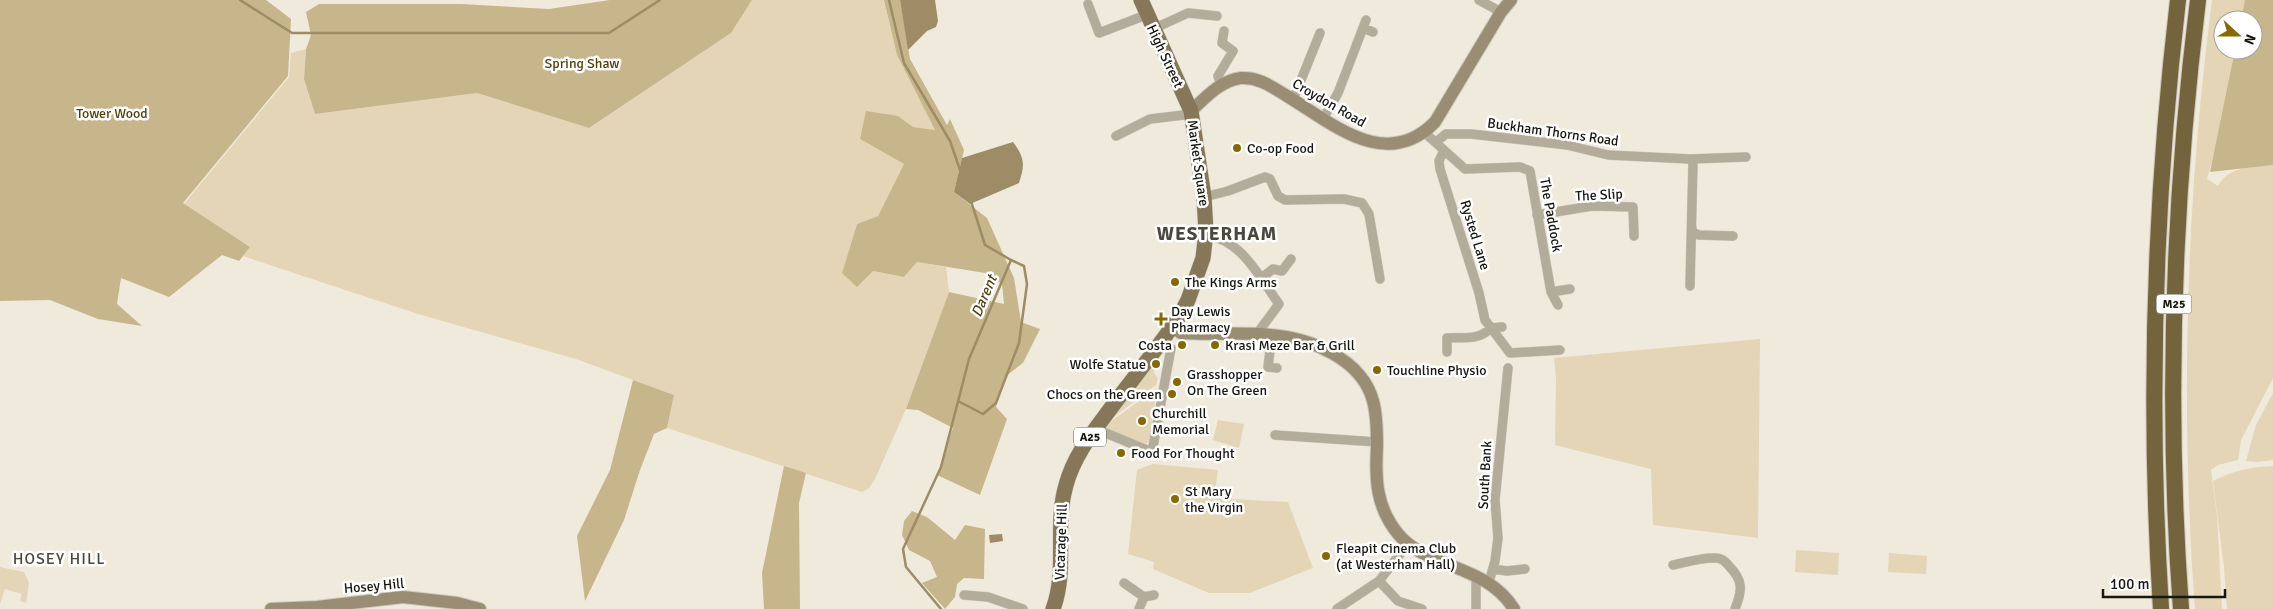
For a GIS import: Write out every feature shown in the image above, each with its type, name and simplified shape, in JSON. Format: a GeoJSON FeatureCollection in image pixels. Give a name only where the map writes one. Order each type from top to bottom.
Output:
{"type":"FeatureCollection","features":[{"type":"Feature","properties":{"kind":"highway","name":"M25"},"geometry":{"type":"LineString","coordinates":[[2161,609],[2154,472],[2154,320],[2161,164],[2178,0]]}},
{"type":"Feature","properties":{"kind":"highway","name":"M25"},"geometry":{"type":"LineString","coordinates":[[2181,609],[2174,462],[2174,304],[2182,150],[2198,0]]}},
{"type":"Feature","properties":{"kind":"main road","name":"High Street"},"geometry":{"type":"LineString","coordinates":[[1141,0],[1191,112]]}},
{"type":"Feature","properties":{"kind":"main road","name":"Croydon Road"},"geometry":{"type":"LineString","coordinates":[[1191,112],[1221,85],[1240,78],[1259,80],[1359,138],[1381,144],[1403,143],[1425,133],[1446,106],[1501,12],[1511,0]]}},
{"type":"Feature","properties":{"kind":"main road","name":"Market Square"},"geometry":{"type":"LineString","coordinates":[[1172,327],[1188,300],[1203,258],[1205,235],[1204,197],[1191,112]]}},
{"type":"Feature","properties":{"kind":"main road"},"geometry":{"type":"LineString","coordinates":[[1172,327],[1184,333],[1266,334],[1293,338],[1338,357],[1357,373],[1373,400],[1377,442],[1375,479],[1380,504],[1399,535],[1408,544],[1489,582],[1508,598],[1514,609]]}},
{"type":"Feature","properties":{"kind":"main road","name":"Vicarage Hill"},"geometry":{"type":"LineString","coordinates":[[1053,609],[1060,582],[1060,527],[1064,494],[1074,464],[1096,428],[1172,327]]}},
{"type":"Feature","properties":{"kind":"main road","name":"Hosey Hill"},"geometry":{"type":"LineString","coordinates":[[271,609],[318,607],[403,597],[457,603],[480,609]]}},
{"type":"Feature","properties":{"kind":"street"},"geometry":{"type":"LineString","coordinates":[[1479,0],[1501,12]]}},
{"type":"Feature","properties":{"kind":"street"},"geometry":{"type":"LineString","coordinates":[[1088,4],[1099,33],[1188,13],[1217,16]]}},
{"type":"Feature","properties":{"kind":"street"},"geometry":{"type":"LineString","coordinates":[[1323,118],[1338,93],[1364,24],[1374,32]]}},
{"type":"Feature","properties":{"kind":"street"},"geometry":{"type":"LineString","coordinates":[[1221,85],[1218,76],[1233,51],[1222,43],[1224,31]]}},
{"type":"Feature","properties":{"kind":"street"},"geometry":{"type":"LineString","coordinates":[[1293,100],[1320,33]]}},
{"type":"Feature","properties":{"kind":"street"},"geometry":{"type":"LineString","coordinates":[[1116,136],[1150,120],[1191,112]]}},
{"type":"Feature","properties":{"kind":"street","name":"The Paddock"},"geometry":{"type":"LineString","coordinates":[[1425,133],[1466,169],[1526,168],[1530,171],[1551,292],[1558,305]]}},
{"type":"Feature","properties":{"kind":"street","name":"Buckham Thorns Road"},"geometry":{"type":"LineString","coordinates":[[1436,142],[1446,134],[1456,133],[1567,145],[1608,156],[1690,159],[1746,157]]}},
{"type":"Feature","properties":{"kind":"street","name":"Rysted Lane"},"geometry":{"type":"LineString","coordinates":[[1444,150],[1439,161],[1440,169],[1479,293],[1485,320],[1510,353],[1560,350]]}},
{"type":"Feature","properties":{"kind":"street"},"geometry":{"type":"LineString","coordinates":[[1690,159],[1693,162],[1690,286]]}},
{"type":"Feature","properties":{"kind":"street"},"geometry":{"type":"LineString","coordinates":[[1204,197],[1228,191],[1264,177],[1270,179],[1278,196],[1285,200],[1344,199],[1362,203],[1368,214],[1380,279]]}},
{"type":"Feature","properties":{"kind":"street","name":"The Slip"},"geometry":{"type":"LineString","coordinates":[[1537,214],[1592,206],[1633,207],[1634,236]]}},
{"type":"Feature","properties":{"kind":"street"},"geometry":{"type":"LineString","coordinates":[[1692,228],[1692,232],[1699,235],[1732,236]]}},
{"type":"Feature","properties":{"kind":"street"},"geometry":{"type":"LineString","coordinates":[[1205,235],[1225,239],[1252,264],[1260,279],[1279,304],[1259,331],[1266,334],[1273,368]]}},
{"type":"Feature","properties":{"kind":"street"},"geometry":{"type":"LineString","coordinates":[[1260,279],[1273,270],[1282,271],[1291,259]]}},
{"type":"Feature","properties":{"kind":"street"},"geometry":{"type":"LineString","coordinates":[[1551,292],[1570,289]]}},
{"type":"Feature","properties":{"kind":"street"},"geometry":{"type":"LineString","coordinates":[[1447,352],[1447,338],[1479,337],[1484,335],[1490,328],[1502,327]]}},
{"type":"Feature","properties":{"kind":"street"},"geometry":{"type":"LineString","coordinates":[[1096,428],[1152,452],[1171,348],[1162,341]]}},
{"type":"Feature","properties":{"kind":"street","name":"South Bank"},"geometry":{"type":"LineString","coordinates":[[1489,582],[1498,538],[1495,500],[1508,368]]}},
{"type":"Feature","properties":{"kind":"street"},"geometry":{"type":"LineString","coordinates":[[1275,435],[1377,442]]}},
{"type":"Feature","properties":{"kind":"street"},"geometry":{"type":"LineString","coordinates":[[1337,609],[1379,581],[1408,544]]}},
{"type":"Feature","properties":{"kind":"street"},"geometry":{"type":"LineString","coordinates":[[1673,566],[1714,558],[1722,559],[1739,576],[1742,584],[1735,609]]}},
{"type":"Feature","properties":{"kind":"street"},"geometry":{"type":"LineString","coordinates":[[1493,569],[1506,572],[1525,569]]}},
{"type":"Feature","properties":{"kind":"street"},"geometry":{"type":"LineString","coordinates":[[1476,576],[1476,609]]}},
{"type":"Feature","properties":{"kind":"street"},"geometry":{"type":"LineString","coordinates":[[1379,581],[1398,600],[1422,609]]}},
{"type":"Feature","properties":{"kind":"street"},"geometry":{"type":"LineString","coordinates":[[1124,583],[1144,597],[1154,595]]}},
{"type":"Feature","properties":{"kind":"street"},"geometry":{"type":"LineString","coordinates":[[964,595],[988,597],[1023,609]]}},
{"type":"Feature","properties":{"kind":"street"},"geometry":{"type":"LineString","coordinates":[[1139,609],[1144,597]]}},
{"type":"Feature","properties":{"kind":"shaded area"},"geometry":{"type":"Polygon","coordinates":[[[752,0],[884,0],[897,55],[935,130],[913,127],[898,116],[860,139],[904,164],[878,216],[857,224],[842,273],[873,271],[904,277],[917,262],[946,267],[949,292],[906,409],[875,479],[869,488],[862,492],[667,428],[674,395],[576,359],[418,314],[243,256],[250,247],[184,204],[289,77],[291,53],[306,49],[304,79],[315,114],[477,93],[589,128],[731,33],[752,0]]]}},
{"type":"Feature","properties":{"kind":"shaded area"},"geometry":{"type":"Polygon","coordinates":[[[900,0],[935,0],[938,21],[936,27],[927,31],[908,50],[900,0]]]}},
{"type":"Feature","properties":{"kind":"shaded area"},"geometry":{"type":"Polygon","coordinates":[[[2212,0],[2251,0],[2249,10],[2213,10],[2213,60],[2240,60],[2207,179],[2218,186],[2223,179],[2235,171],[2249,167],[2273,165],[2273,378],[2241,440],[2238,460],[2218,465],[2211,470],[2217,516],[2222,609],[2195,609],[2190,533],[2187,381],[2188,304],[2196,152],[2212,0]]]}},
{"type":"Feature","properties":{"kind":"shaded area"},"geometry":{"type":"Polygon","coordinates":[[[1013,142],[1023,162],[1019,183],[970,204],[954,192],[962,158],[1013,142]]]}},
{"type":"Feature","properties":{"kind":"shaded area"},"geometry":{"type":"Polygon","coordinates":[[[1760,339],[1758,538],[1653,525],[1651,469],[1555,445],[1556,378],[1554,358],[1760,339]]]}},
{"type":"Feature","properties":{"kind":"shaded area"},"geometry":{"type":"Polygon","coordinates":[[[1148,366],[1155,369],[1154,373],[1158,378],[1156,385],[1111,419],[1128,395],[1132,398],[1134,395],[1131,392],[1148,366]]]}},
{"type":"Feature","properties":{"kind":"shaded area"},"geometry":{"type":"Polygon","coordinates":[[[1157,388],[1150,439],[1147,444],[1106,429],[1106,425],[1157,388]]]}},
{"type":"Feature","properties":{"kind":"shaded area"},"geometry":{"type":"Polygon","coordinates":[[[2273,393],[2273,460],[2246,461],[2256,425],[2273,393]]]}},
{"type":"Feature","properties":{"kind":"shaded area"},"geometry":{"type":"Polygon","coordinates":[[[1218,420],[1244,424],[1239,448],[1213,440],[1218,420]]]}},
{"type":"Feature","properties":{"kind":"shaded area"},"geometry":{"type":"Polygon","coordinates":[[[1153,464],[1218,470],[1214,498],[1288,502],[1313,568],[1250,593],[1209,593],[1153,569],[1154,562],[1128,554],[1137,470],[1153,464]]]}},
{"type":"Feature","properties":{"kind":"shaded area"},"geometry":{"type":"Polygon","coordinates":[[[2273,466],[2273,609],[2227,609],[2224,567],[2213,481],[2242,470],[2273,466]]]}},
{"type":"Feature","properties":{"kind":"shaded area"},"geometry":{"type":"Polygon","coordinates":[[[1002,534],[1003,541],[990,543],[989,535],[1002,534]]]}},
{"type":"Feature","properties":{"kind":"shaded area"},"geometry":{"type":"Polygon","coordinates":[[[1796,550],[1839,553],[1838,575],[1795,572],[1796,550]]]}},
{"type":"Feature","properties":{"kind":"shaded area"},"geometry":{"type":"Polygon","coordinates":[[[1889,553],[1927,556],[1926,574],[1888,572],[1889,553]]]}},
{"type":"Feature","properties":{"kind":"shaded area"},"geometry":{"type":"Polygon","coordinates":[[[0,567],[24,572],[29,583],[26,603],[20,601],[22,594],[5,589],[0,604],[0,567]]]}},
{"type":"Feature","properties":{"kind":"green space","name":"Tower Wood"},"geometry":{"type":"Polygon","coordinates":[[[0,0],[266,0],[291,19],[288,76],[183,203],[250,247],[239,261],[222,255],[169,297],[121,278],[117,304],[142,326],[98,319],[50,300],[0,301],[0,0]]]}},
{"type":"Feature","properties":{"kind":"green space","name":"Spring Shaw"},"geometry":{"type":"Polygon","coordinates":[[[610,0],[752,0],[731,33],[589,128],[477,93],[315,114],[304,79],[306,49],[311,35],[306,12],[319,4],[461,4],[549,9],[610,0]]]}},
{"type":"Feature","properties":{"kind":"green space"},"geometry":{"type":"Polygon","coordinates":[[[884,0],[900,0],[910,59],[947,125],[950,119],[964,150],[954,192],[987,218],[1014,278],[1021,322],[1040,329],[1023,363],[1006,376],[996,407],[1007,419],[980,495],[937,475],[953,428],[918,410],[906,409],[949,292],[1004,304],[1002,284],[985,273],[917,262],[904,277],[873,271],[857,287],[842,273],[857,224],[878,216],[904,164],[860,139],[866,111],[898,116],[913,127],[935,130],[897,55],[884,0]]]}},
{"type":"Feature","properties":{"kind":"green space"},"geometry":{"type":"Polygon","coordinates":[[[2245,0],[2273,0],[2273,165],[2210,172],[2233,60],[2263,60],[2263,10],[2243,10],[2245,0]]]}},
{"type":"Feature","properties":{"kind":"green space"},"geometry":{"type":"Polygon","coordinates":[[[633,380],[674,395],[667,428],[654,434],[624,520],[585,601],[577,536],[610,470],[633,380]]]}},
{"type":"Feature","properties":{"kind":"green space"},"geometry":{"type":"Polygon","coordinates":[[[784,466],[806,473],[799,503],[800,609],[764,609],[762,573],[784,466]]]}},
{"type":"Feature","properties":{"kind":"green space"},"geometry":{"type":"Polygon","coordinates":[[[912,511],[927,517],[955,540],[965,525],[985,529],[984,579],[964,578],[957,584],[955,597],[945,609],[922,583],[937,577],[930,561],[909,550],[902,535],[904,521],[912,511]]]}},
{"type":"Feature","properties":{"kind":"waterway"},"geometry":{"type":"LineString","coordinates":[[240,0],[292,33],[609,33],[660,0]]}},
{"type":"Feature","properties":{"kind":"waterway","name":"Darent"},"geometry":{"type":"LineString","coordinates":[[889,0],[904,63],[950,141],[960,170]]}},
{"type":"Feature","properties":{"kind":"waterway","name":"Darent"},"geometry":{"type":"LineString","coordinates":[[941,609],[906,567],[903,549],[941,467],[969,359],[1011,260],[985,245],[971,201]]}},
{"type":"Feature","properties":{"kind":"waterway"},"geometry":{"type":"LineString","coordinates":[[958,401],[983,414],[996,403],[1019,343],[1027,284],[1024,266],[1011,260]]}},
{"type":"Feature","properties":{"kind":"place","name":"Co-op Food"},"geometry":{"type":"Point","coordinates":[1237,148]}},
{"type":"Feature","properties":{"kind":"place","name":"The Kings Arms"},"geometry":{"type":"Point","coordinates":[1175,282]}},
{"type":"Feature","properties":{"kind":"place","name":"Day Lewis Pharmacy"},"geometry":{"type":"Point","coordinates":[1161,319]}},
{"type":"Feature","properties":{"kind":"place","name":"Costa"},"geometry":{"type":"Point","coordinates":[1182,345]}},
{"type":"Feature","properties":{"kind":"place","name":"Krasi Meze Bar & Grill"},"geometry":{"type":"Point","coordinates":[1215,345]}},
{"type":"Feature","properties":{"kind":"place","name":"Wolfe Statue"},"geometry":{"type":"Point","coordinates":[1156,364]}},
{"type":"Feature","properties":{"kind":"place","name":"Touchline Physio"},"geometry":{"type":"Point","coordinates":[1377,370]}},
{"type":"Feature","properties":{"kind":"place","name":"Grasshopper On The Green"},"geometry":{"type":"Point","coordinates":[1177,382]}},
{"type":"Feature","properties":{"kind":"place","name":"Chocs on the Green"},"geometry":{"type":"Point","coordinates":[1172,394]}},
{"type":"Feature","properties":{"kind":"place","name":"Churchill Memorial"},"geometry":{"type":"Point","coordinates":[1142,421]}},
{"type":"Feature","properties":{"kind":"place","name":"Food For Thought"},"geometry":{"type":"Point","coordinates":[1121,453]}},
{"type":"Feature","properties":{"kind":"place","name":"St Mary the Virgin"},"geometry":{"type":"Point","coordinates":[1175,499]}},
{"type":"Feature","properties":{"kind":"place","name":"Fleapit Cinema Club (at Westerham Hall)"},"geometry":{"type":"Point","coordinates":[1326,556]}},
{"type":"Feature","properties":{"kind":"district","name":"WESTERHAM"},"geometry":{"type":"Point","coordinates":[1217,234]}},
{"type":"Feature","properties":{"kind":"district","name":"HOSEY HILL"},"geometry":{"type":"Point","coordinates":[59,559]}}]}
